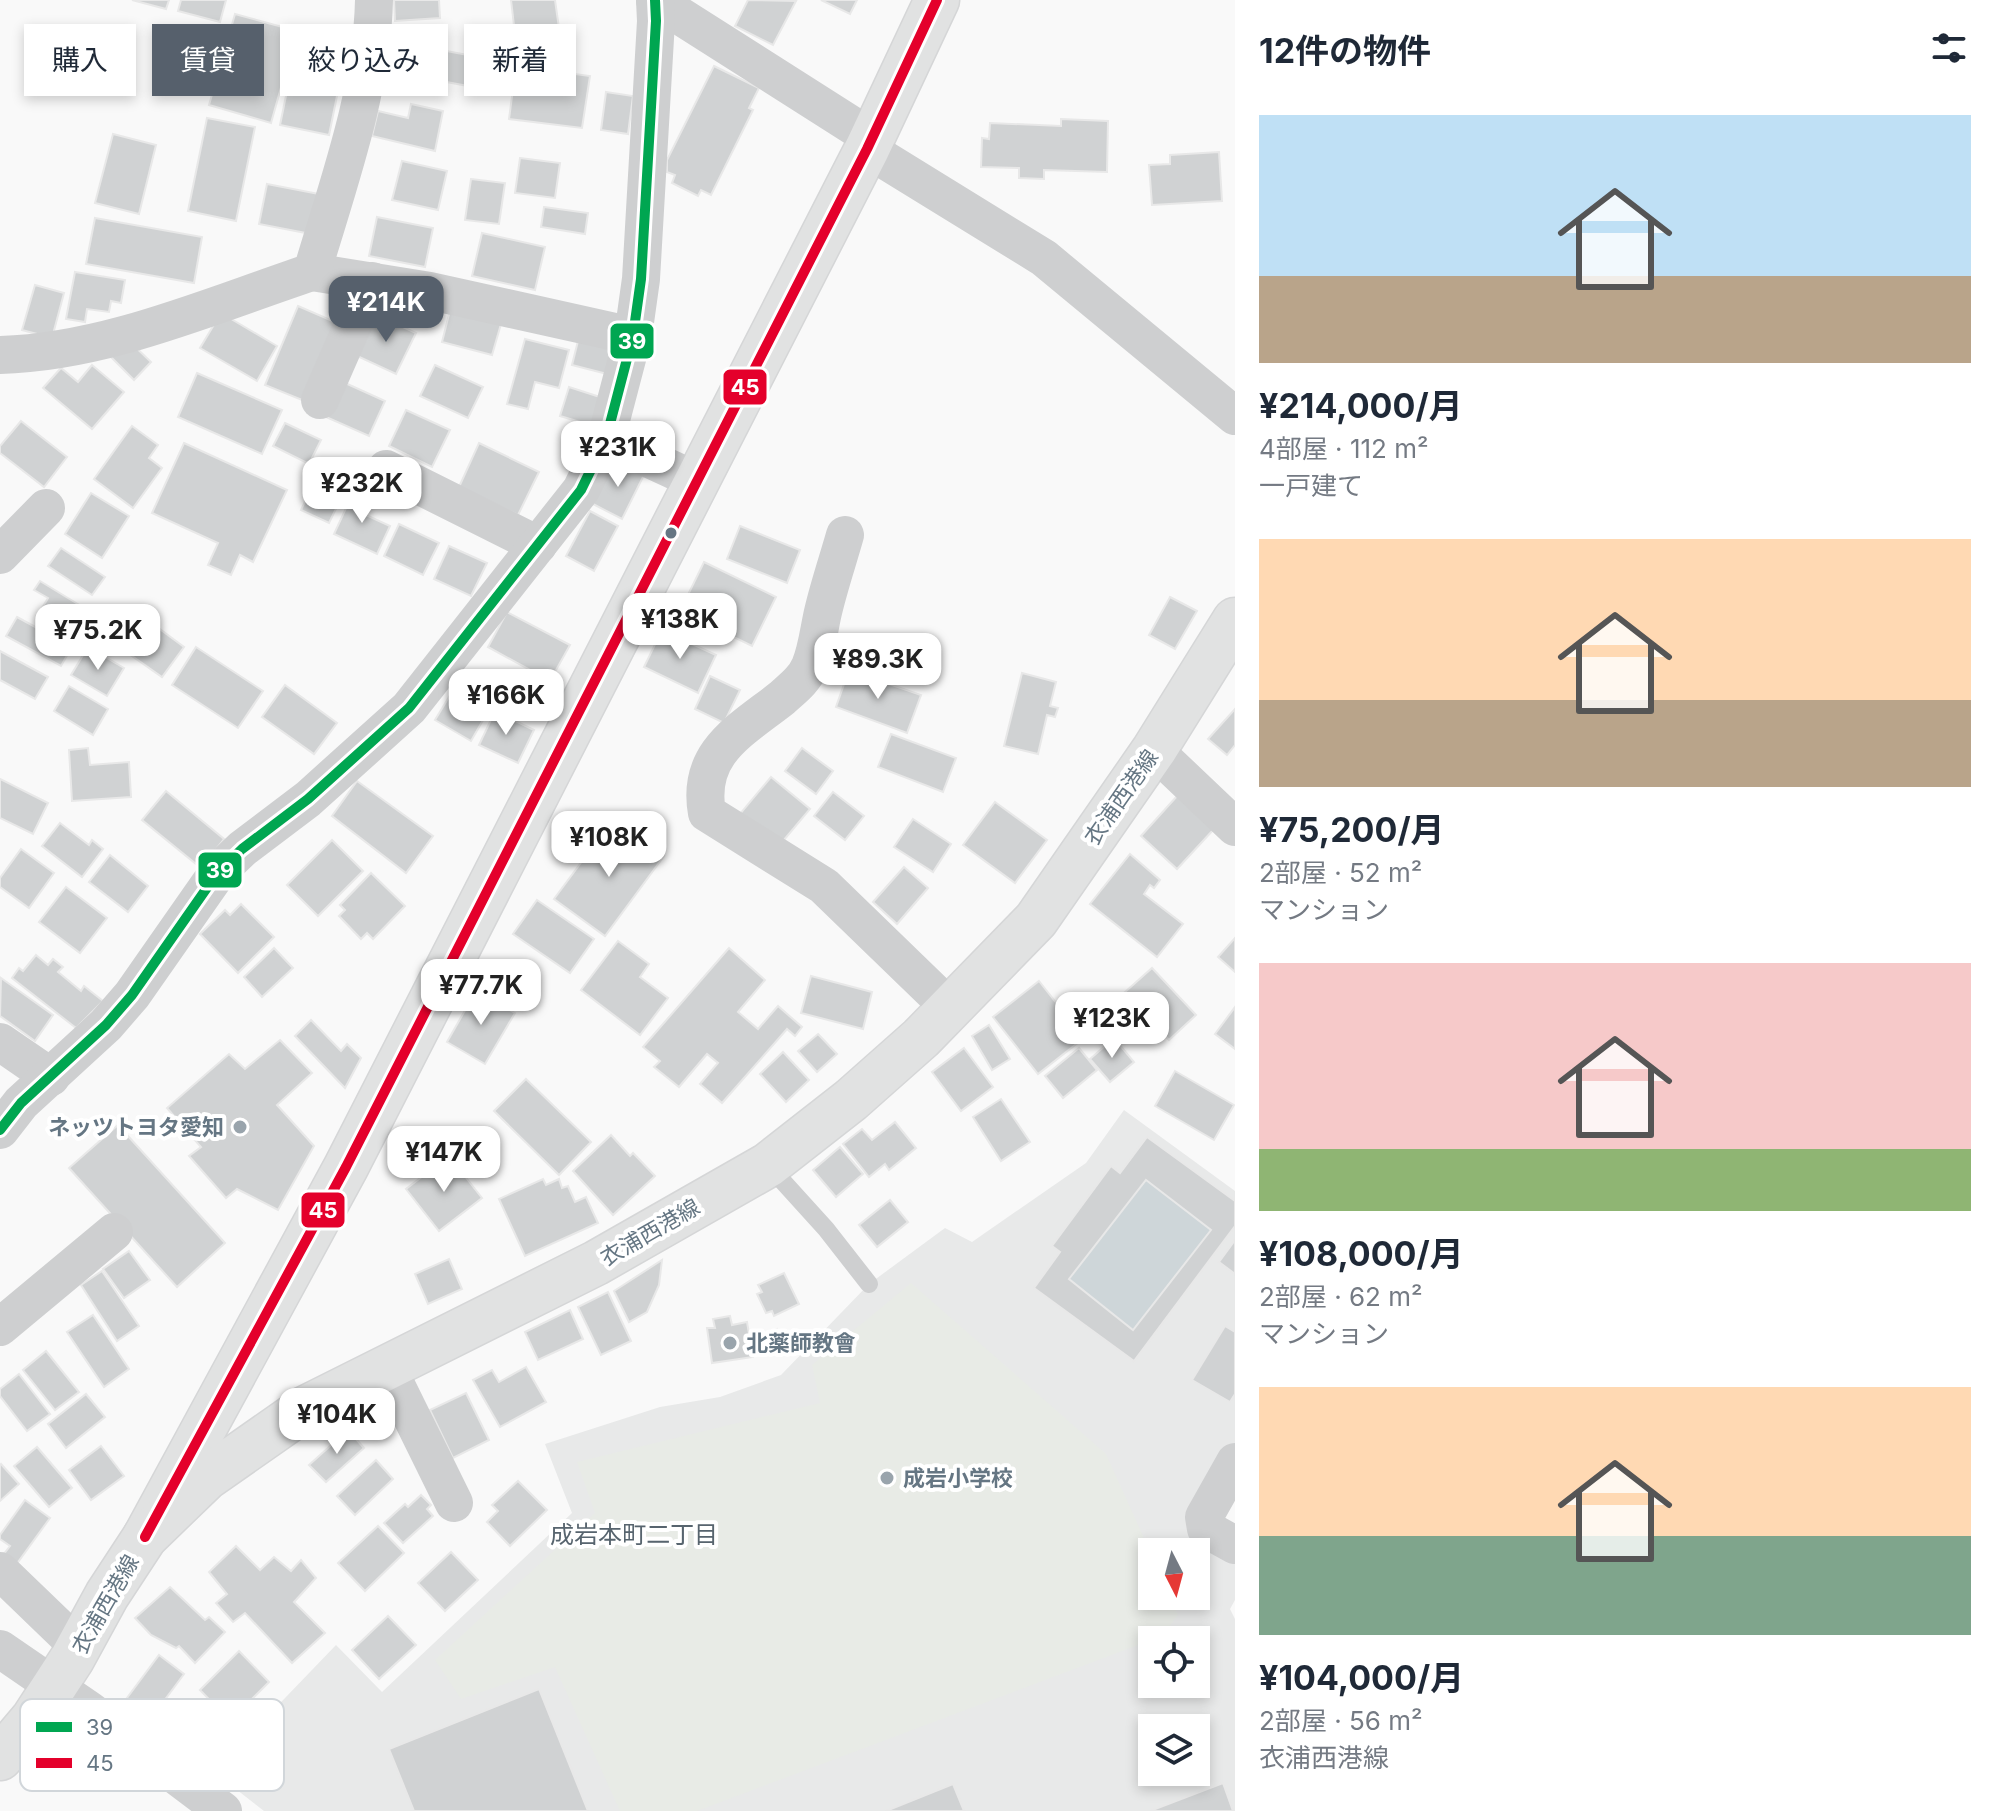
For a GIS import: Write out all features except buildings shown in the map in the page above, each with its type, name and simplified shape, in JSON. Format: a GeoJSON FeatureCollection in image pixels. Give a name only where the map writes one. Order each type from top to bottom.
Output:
{"type":"FeatureCollection","features":[{"type":"Feature","properties":{"kind":"street"},"geometry":{"type":"LineString","coordinates":[[312,272],[351,136],[373,35],[374,0]]}},
{"type":"Feature","properties":{"kind":"street"},"geometry":{"type":"LineString","coordinates":[[655,0],[1044,258],[1235,416]]}},
{"type":"Feature","properties":{"kind":"street"},"geometry":{"type":"LineString","coordinates":[[0,1130],[21,1103],[106,1025],[132,995],[218,872],[242,849],[308,799],[409,708],[581,490],[606,439],[633,336],[641,279],[655,0]]}},
{"type":"Feature","properties":{"kind":"street"},"geometry":{"type":"LineString","coordinates":[[145,1537],[346,1167],[869,144],[937,0]]}},
{"type":"Feature","properties":{"kind":"street"},"geometry":{"type":"LineString","coordinates":[[0,355],[30,355],[99,343],[312,272],[430,291],[633,336]]}},
{"type":"Feature","properties":{"kind":"street"},"geometry":{"type":"LineString","coordinates":[[320,400],[372,281]]}},
{"type":"Feature","properties":{"kind":"street"},"geometry":{"type":"LineString","coordinates":[[606,439],[697,481]]}},
{"type":"Feature","properties":{"kind":"street"},"geometry":{"type":"LineString","coordinates":[[386,469],[538,545]]}},
{"type":"Feature","properties":{"kind":"street"},"geometry":{"type":"LineString","coordinates":[[0,555],[46,508]]}},
{"type":"Feature","properties":{"kind":"street"},"geometry":{"type":"LineString","coordinates":[[845,535],[823,609],[811,665],[799,684],[729,739],[712,761],[704,795],[707,813],[824,886],[951,1009]]}},
{"type":"Feature","properties":{"kind":"street","name":"衣浦西港線"},"geometry":{"type":"LineString","coordinates":[[46,1699],[145,1537],[206,1478],[306,1408],[596,1263],[768,1165],[851,1100],[951,1009],[1036,920],[1154,750],[1235,620]]}},
{"type":"Feature","properties":{"kind":"street"},"geometry":{"type":"LineString","coordinates":[[1154,750],[1235,827]]}},
{"type":"Feature","properties":{"kind":"street"},"geometry":{"type":"LineString","coordinates":[[0,1042],[51,1077]]}},
{"type":"Feature","properties":{"kind":"street"},"geometry":{"type":"LineString","coordinates":[[0,1327],[114,1232]]}},
{"type":"Feature","properties":{"kind":"street"},"geometry":{"type":"LineString","coordinates":[[387,1367],[454,1503]]}},
{"type":"Feature","properties":{"kind":"street"},"geometry":{"type":"LineString","coordinates":[[224,1390],[226,1418],[243,1431],[271,1431]]}},
{"type":"Feature","properties":{"kind":"street"},"geometry":{"type":"LineString","coordinates":[[1235,1462],[1204,1517],[1206,1529],[1235,1545]]}},
{"type":"Feature","properties":{"kind":"street"},"geometry":{"type":"LineString","coordinates":[[0,1571],[79,1647]]}},
{"type":"Feature","properties":{"kind":"street"},"geometry":{"type":"LineString","coordinates":[[0,1649],[72,1699]]}},
{"type":"Feature","properties":{"kind":"street","name":"衣浦西港線"},"geometry":{"type":"LineString","coordinates":[[0,1758],[20,1734]]}},
{"type":"Feature","properties":{"kind":"street"},"geometry":{"type":"LineString","coordinates":[[196,1791],[223,1811]]}},
{"type":"Feature","properties":{"kind":"lane"},"geometry":{"type":"LineString","coordinates":[[768,1165],[826,1229],[869,1284]]}},
{"type":"Feature","properties":{"kind":"shaded area","name":"成岩小学校"},"geometry":{"type":"Polygon","coordinates":[[[1124,1110],[1235,1191],[1235,1444],[1196,1514],[1235,1560],[1235,1600],[1230,1609],[1235,1619],[1235,1811],[264,1811],[238,1791],[284,1791],[284,1699],[336,1645],[382,1692],[572,1513],[545,1444],[660,1407],[720,1397],[781,1375],[869,1284],[945,1228],[972,1242],[1086,1163],[1124,1110]]]}},
{"type":"Feature","properties":{"kind":"shaded area"},"geometry":{"type":"Polygon","coordinates":[[[1146,1180],[1211,1230],[1133,1330],[1069,1279],[1146,1180]]]}},
{"type":"Feature","properties":{"kind":"shaded area"},"geometry":{"type":"Polygon","coordinates":[[[911,1283],[1106,1454],[1144,1538],[1138,1538],[1138,1610],[1176,1610],[1178,1615],[1170,1626],[1138,1626],[1138,1645],[697,1811],[620,1811],[555,1667],[461,1699],[435,1660],[595,1513],[577,1462],[820,1403],[812,1365],[911,1283]]]}},
{"type":"Feature","properties":{"kind":"transit line","name":"39"},"geometry":{"type":"LineString","coordinates":[[0,1130],[21,1103],[106,1025],[132,995],[218,872],[242,849],[308,799],[409,708],[581,490],[606,439],[633,336],[641,279],[655,0]]}},
{"type":"Feature","properties":{"kind":"transit line","name":"45"},"geometry":{"type":"LineString","coordinates":[[145,1537],[346,1167],[867,149],[937,0]]}},
{"type":"Feature","properties":{"kind":"place","name":"ネッツトヨタ愛知"},"geometry":{"type":"Point","coordinates":[240,1127]}},
{"type":"Feature","properties":{"kind":"place","name":"北薬師教會"},"geometry":{"type":"Point","coordinates":[730,1343]}},
{"type":"Feature","properties":{"kind":"place","name":"成岩小学校"},"geometry":{"type":"Point","coordinates":[887,1478]}},
{"type":"Feature","properties":{"kind":"district","name":"成岩本町二丁目"},"geometry":{"type":"Point","coordinates":[634,1535]}}]}
